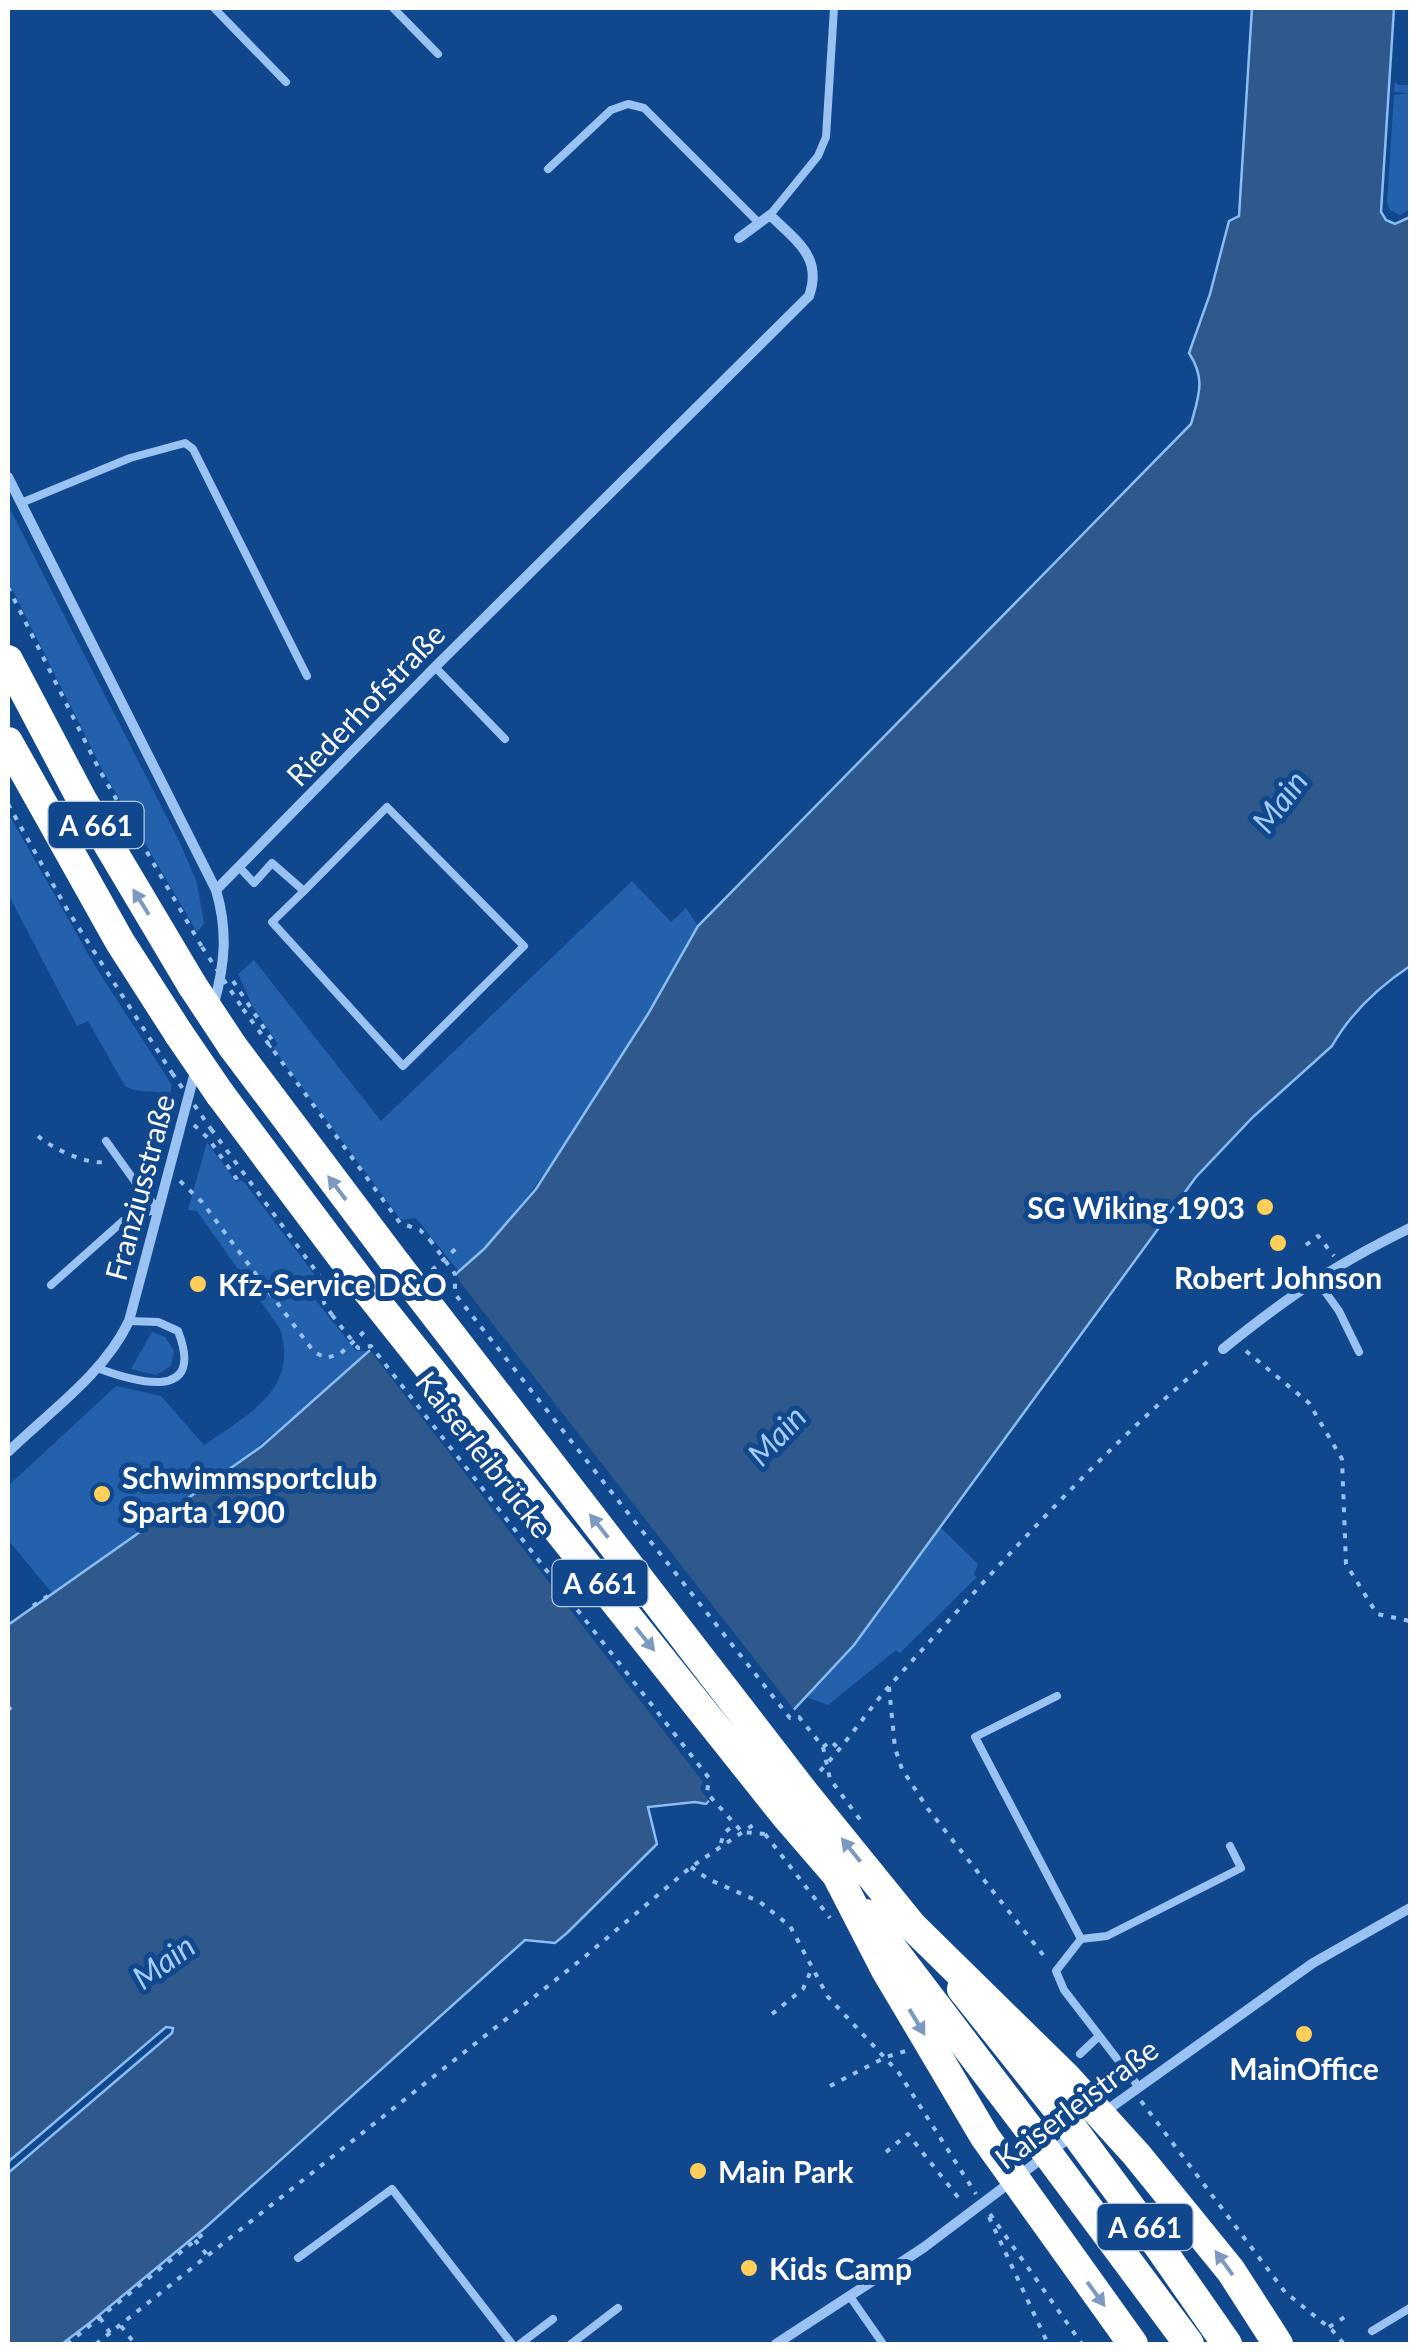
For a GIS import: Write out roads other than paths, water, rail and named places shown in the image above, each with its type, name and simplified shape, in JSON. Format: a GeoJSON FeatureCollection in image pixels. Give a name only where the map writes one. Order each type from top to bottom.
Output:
{"type":"FeatureCollection","features":[{"type":"Feature","properties":{"kind":"highway","name":"A 661"},"geometry":{"type":"LineString","coordinates":[[8,660],[99,830],[192,985],[220,1094],[366,1290],[837,1875],[1190,2344]]}},
{"type":"Feature","properties":{"kind":"highway","name":"A 661"},"geometry":{"type":"LineString","coordinates":[[8,742],[120,942],[408,1274],[1060,2112],[1227,2344]]}},
{"type":"Feature","properties":{"kind":"highway","name":"A 661"},"geometry":{"type":"LineString","coordinates":[[837,1875],[886,1970],[985,2137],[1133,2344]]}},
{"type":"Feature","properties":{"kind":"highway","name":"A 661"},"geometry":{"type":"LineString","coordinates":[[912,1926],[1067,2078],[1136,2154],[1230,2271],[1278,2344]]}},
{"type":"Feature","properties":{"kind":"street"},"geometry":{"type":"LineString","coordinates":[[739,238],[770,215]]}},
{"type":"Feature","properties":{"kind":"street","name":"Riederhofstraße"},"geometry":{"type":"LineString","coordinates":[[216,890],[809,296],[815,274],[812,264],[804,249],[770,215]]}},
{"type":"Feature","properties":{"kind":"street"},"geometry":{"type":"LineString","coordinates":[[8,477],[216,890],[226,936],[224,967],[209,1023]]}},
{"type":"Feature","properties":{"kind":"street","name":"Franziusstraße"},"geometry":{"type":"LineString","coordinates":[[8,1452],[98,1368],[121,1338],[129,1321],[206,1041]]}},
{"type":"Feature","properties":{"kind":"street"},"geometry":{"type":"LineString","coordinates":[[1224,1349],[1316,1278],[1410,1228]]}},
{"type":"Feature","properties":{"kind":"street","name":"Kaiserleistraße"},"geometry":{"type":"LineString","coordinates":[[776,2344],[850,2298],[983,2204],[1138,2086],[1313,1963],[1410,1908]]}},
{"type":"Feature","properties":{"kind":"lane"},"geometry":{"type":"LineString","coordinates":[[214,8],[286,82]]}},
{"type":"Feature","properties":{"kind":"lane"},"geometry":{"type":"LineString","coordinates":[[394,8],[438,54]]}},
{"type":"Feature","properties":{"kind":"lane"},"geometry":{"type":"LineString","coordinates":[[770,215],[818,156],[826,137],[834,8]]}},
{"type":"Feature","properties":{"kind":"lane"},"geometry":{"type":"LineString","coordinates":[[548,169],[611,110],[628,104],[644,108],[758,222]]}},
{"type":"Feature","properties":{"kind":"lane"},"geometry":{"type":"LineString","coordinates":[[21,503],[130,458],[185,443],[193,450],[307,676]]}},
{"type":"Feature","properties":{"kind":"lane"},"geometry":{"type":"LineString","coordinates":[[435,667],[505,738]]}},
{"type":"Feature","properties":{"kind":"lane"},"geometry":{"type":"LineString","coordinates":[[387,807],[524,946],[403,1066],[272,922],[304,890],[387,807]]}},
{"type":"Feature","properties":{"kind":"lane"},"geometry":{"type":"LineString","coordinates":[[240,868],[254,882],[272,863],[304,890]]}},
{"type":"Feature","properties":{"kind":"lane"},"geometry":{"type":"LineString","coordinates":[[51,1285],[124,1221],[159,1208],[106,1141]]}},
{"type":"Feature","properties":{"kind":"lane"},"geometry":{"type":"LineString","coordinates":[[1316,1278],[1340,1311],[1360,1352]]}},
{"type":"Feature","properties":{"kind":"lane"},"geometry":{"type":"LineString","coordinates":[[98,1368],[146,1384],[168,1382],[176,1375],[184,1356],[178,1331],[158,1322],[129,1321]]}},
{"type":"Feature","properties":{"kind":"lane"},"geometry":{"type":"LineString","coordinates":[[1057,1696],[974,1738],[1081,1939]]}},
{"type":"Feature","properties":{"kind":"lane"},"geometry":{"type":"LineString","coordinates":[[1138,2086],[1064,1990],[1056,1971],[1081,1939],[1107,1936],[1242,1868],[1230,1846]]}},
{"type":"Feature","properties":{"kind":"lane"},"geometry":{"type":"LineString","coordinates":[[1080,2054],[1098,2037]]}},
{"type":"Feature","properties":{"kind":"lane"},"geometry":{"type":"LineString","coordinates":[[298,2258],[392,2189],[512,2344]]}},
{"type":"Feature","properties":{"kind":"lane"},"geometry":{"type":"LineString","coordinates":[[850,2298],[883,2344]]}},
{"type":"Feature","properties":{"kind":"lane"},"geometry":{"type":"LineString","coordinates":[[572,2344],[618,2308]]}},
{"type":"Feature","properties":{"kind":"lane"},"geometry":{"type":"LineString","coordinates":[[1372,2331],[1410,2308]]}},
{"type":"Feature","properties":{"kind":"lane"},"geometry":{"type":"LineString","coordinates":[[520,2344],[552,2319]]}},
{"type":"Feature","properties":{"kind":"water","name":"Main"},"geometry":{"type":"Polygon","coordinates":[[[1252,8],[1394,8],[1381,212],[1395,224],[1410,217],[1410,966],[1366,1002],[1332,1046],[1253,1117],[1196,1177],[854,1645],[706,1804],[648,1807],[657,1844],[567,1933],[555,1943],[525,1940],[206,2227],[92,2321],[62,2344],[8,2344],[8,2173],[172,2033],[173,2028],[166,2027],[8,2162],[8,1625],[262,1446],[484,1249],[536,1189],[648,1014],[698,926],[1191,424],[1199,379],[1189,353],[1229,221],[1239,216],[1252,8]]]}},
{"type":"Feature","properties":{"kind":"place","name":"SG Wiking 1903"},"geometry":{"type":"Point","coordinates":[1265,1207]}},
{"type":"Feature","properties":{"kind":"place","name":"Robert Johnson"},"geometry":{"type":"Point","coordinates":[1278,1243]}},
{"type":"Feature","properties":{"kind":"place","name":"Kfz-Service D&O"},"geometry":{"type":"Point","coordinates":[198,1284]}},
{"type":"Feature","properties":{"kind":"place","name":"Schwimmsportclub Sparta 1900"},"geometry":{"type":"Point","coordinates":[102,1494]}},
{"type":"Feature","properties":{"kind":"place","name":"MainOffice"},"geometry":{"type":"Point","coordinates":[1304,2034]}},
{"type":"Feature","properties":{"kind":"place","name":"Main Park"},"geometry":{"type":"Point","coordinates":[698,2171]}},
{"type":"Feature","properties":{"kind":"place","name":"Kids Camp"},"geometry":{"type":"Point","coordinates":[749,2268]}}]}
